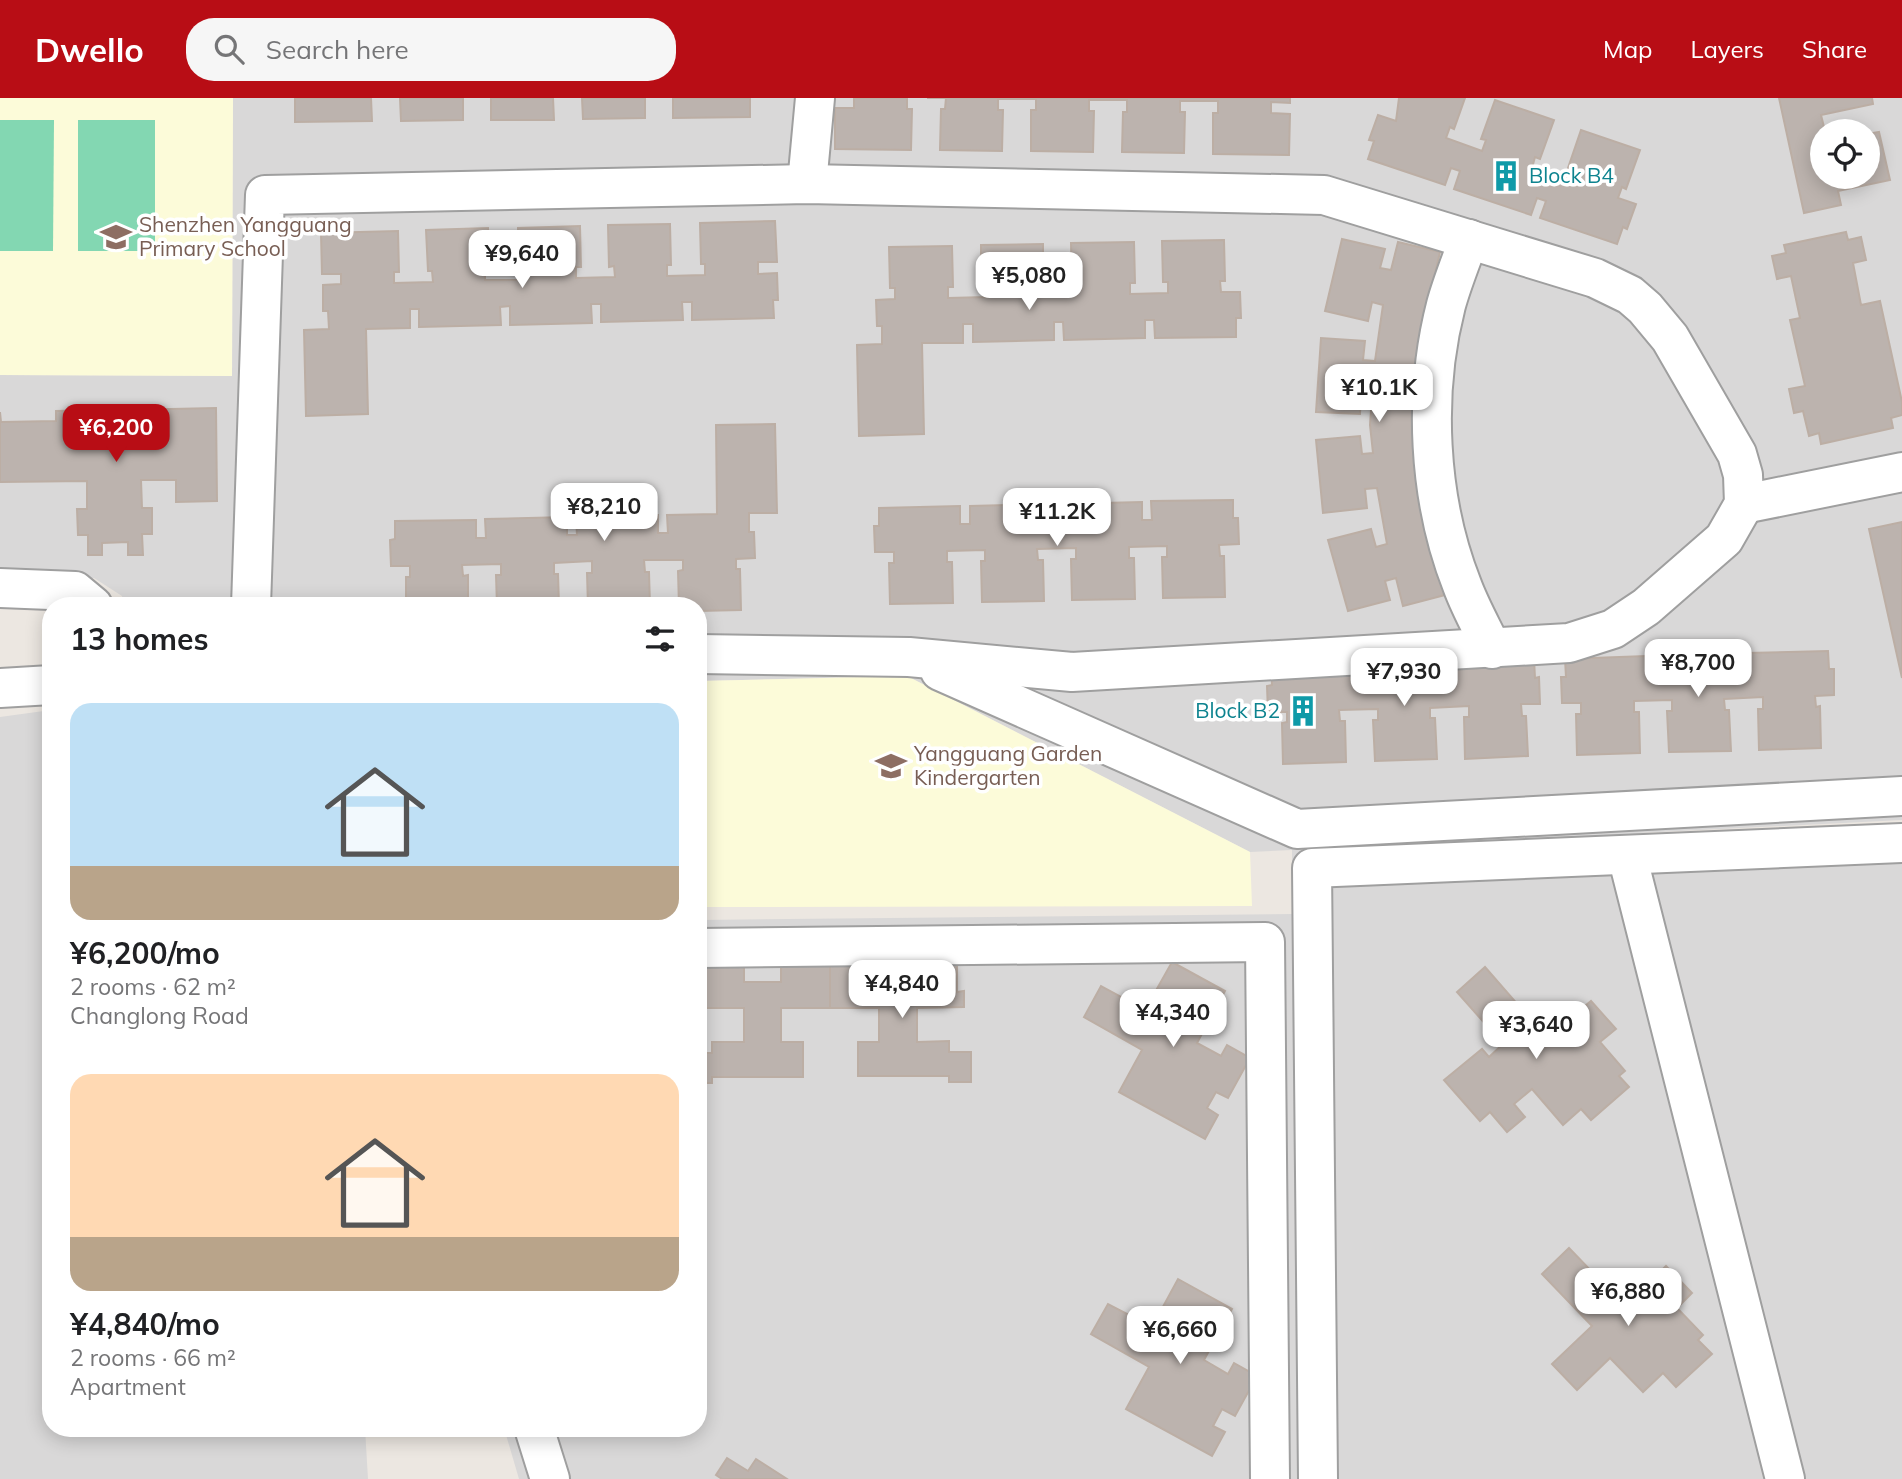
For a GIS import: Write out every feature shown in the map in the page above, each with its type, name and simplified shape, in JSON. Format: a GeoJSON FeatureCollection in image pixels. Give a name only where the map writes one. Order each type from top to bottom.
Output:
{"type":"FeatureCollection","features":[{"type":"Feature","properties":{"kind":"street"},"geometry":{"type":"LineString","coordinates":[[807,184],[815,98]]}},
{"type":"Feature","properties":{"kind":"street"},"geometry":{"type":"LineString","coordinates":[[251,597],[265,195],[807,184],[1324,195],[1595,278],[1622,290],[1645,307],[1670,338],[1737,454],[1743,475],[1744,504],[1724,539],[1646,607],[1613,629],[1569,643],[1072,673],[909,657],[707,654]]}},
{"type":"Feature","properties":{"kind":"street"},"geometry":{"type":"LineString","coordinates":[[1469,239],[1446,306],[1434,376],[1432,447],[1442,517],[1458,573],[1492,649]]}},
{"type":"Feature","properties":{"kind":"street"},"geometry":{"type":"LineString","coordinates":[[1744,504],[1902,472]]}},
{"type":"Feature","properties":{"kind":"street"},"geometry":{"type":"LineString","coordinates":[[0,588],[75,591],[82,597]]}},
{"type":"Feature","properties":{"kind":"street"},"geometry":{"type":"LineString","coordinates":[[909,657],[1297,829],[1902,796]]}},
{"type":"Feature","properties":{"kind":"street"},"geometry":{"type":"LineString","coordinates":[[0,688],[42,686]]}},
{"type":"Feature","properties":{"kind":"street"},"geometry":{"type":"LineString","coordinates":[[1318,1479],[1312,868],[1902,843]]}},
{"type":"Feature","properties":{"kind":"street"},"geometry":{"type":"LineString","coordinates":[[1627,855],[1785,1479]]}},
{"type":"Feature","properties":{"kind":"street"},"geometry":{"type":"LineString","coordinates":[[707,948],[1265,942],[1270,1479]]}},
{"type":"Feature","properties":{"kind":"street"},"geometry":{"type":"LineString","coordinates":[[537,1437],[550,1479]]}},
{"type":"Feature","properties":{"kind":"shaded area","name":"Shenzhen Yangguang Primary School"},"geometry":{"type":"Polygon","coordinates":[[[0,98],[233,98],[232,376],[0,375],[0,98]]]}},
{"type":"Feature","properties":{"kind":"shaded area"},"geometry":{"type":"Polygon","coordinates":[[[233,98],[1902,98],[1902,820],[1640,833],[1647,861],[1902,851],[1902,1479],[519,1479],[507,1437],[707,1437],[707,920],[1292,914],[1292,850],[1250,852],[907,676],[707,681],[707,597],[122,597],[94,578],[0,575],[0,375],[232,376],[233,98]]]}},
{"type":"Feature","properties":{"kind":"shaded area","name":"Yangguang Garden Kindergarten"},"geometry":{"type":"Polygon","coordinates":[[[907,676],[1250,852],[1252,906],[707,907],[707,681],[907,676]]]}},
{"type":"Feature","properties":{"kind":"shaded area"},"geometry":{"type":"Polygon","coordinates":[[[42,711],[42,1437],[366,1437],[368,1479],[0,1479],[0,717],[42,711]]]}},
{"type":"Feature","properties":{"kind":"green space"},"geometry":{"type":"Polygon","coordinates":[[[0,120],[54,120],[53,251],[0,251],[0,120]]]}},
{"type":"Feature","properties":{"kind":"green space"},"geometry":{"type":"Polygon","coordinates":[[[78,120],[155,120],[155,251],[78,251],[78,120]]]}},
{"type":"Feature","properties":{"kind":"building"},"geometry":{"type":"Polygon","coordinates":[[[295,98],[371,98],[372,121],[295,122],[295,98]]]}},
{"type":"Feature","properties":{"kind":"building"},"geometry":{"type":"Polygon","coordinates":[[[400,98],[463,98],[463,120],[401,121],[400,98]]]}},
{"type":"Feature","properties":{"kind":"building"},"geometry":{"type":"Polygon","coordinates":[[[491,98],[553,98],[554,120],[491,120],[491,98]]]}},
{"type":"Feature","properties":{"kind":"building"},"geometry":{"type":"Polygon","coordinates":[[[582,98],[645,98],[645,118],[583,119],[582,98]]]}},
{"type":"Feature","properties":{"kind":"building"},"geometry":{"type":"Polygon","coordinates":[[[673,98],[750,98],[750,117],[673,118],[673,98]]]}},
{"type":"Feature","properties":{"kind":"building"},"geometry":{"type":"Polygon","coordinates":[[[854,98],[907,98],[907,109],[912,109],[911,150],[835,149],[835,108],[854,108],[854,98]]]}},
{"type":"Feature","properties":{"kind":"building"},"geometry":{"type":"Polygon","coordinates":[[[946,98],[1290,98],[1290,103],[1271,102],[1271,113],[1290,114],[1289,155],[1213,154],[1213,113],[1218,113],[1218,101],[1180,101],[1180,112],[1185,112],[1184,153],[1122,152],[1123,112],[1127,112],[1127,100],[1089,100],[1089,111],[1094,111],[1093,152],[1031,151],[1031,110],[1036,110],[1036,99],[998,99],[998,110],[1003,110],[1002,151],[940,150],[941,109],[945,109],[946,98]]]}},
{"type":"Feature","properties":{"kind":"building","name":"Block B4"},"geometry":{"type":"Polygon","coordinates":[[[1399,98],[1465,98],[1454,129],[1450,127],[1446,138],[1482,151],[1486,140],[1481,139],[1495,100],[1554,120],[1540,159],[1535,157],[1532,168],[1568,181],[1572,170],[1568,168],[1581,130],[1640,150],[1626,189],[1622,187],[1618,198],[1636,204],[1627,229],[1623,227],[1617,244],[1540,218],[1546,201],[1537,198],[1531,215],[1454,189],[1460,171],[1451,168],[1445,185],[1368,159],[1374,141],[1369,140],[1378,115],[1396,121],[1399,98]]]}},
{"type":"Feature","properties":{"kind":"building"},"geometry":{"type":"Polygon","coordinates":[[[1779,98],[1872,98],[1873,104],[1821,115],[1822,119],[1810,119],[1810,189],[1847,189],[1838,191],[1841,205],[1804,213],[1779,98]]]}},
{"type":"Feature","properties":{"kind":"building"},"geometry":{"type":"Polygon","coordinates":[[[1880,136],[1890,180],[1880,182],[1880,136]]]}},
{"type":"Feature","properties":{"kind":"building"},"geometry":{"type":"Polygon","coordinates":[[[775,221],[777,262],[758,262],[758,274],[777,273],[778,300],[773,300],[774,318],[692,320],[692,302],[682,302],[683,320],[601,322],[601,304],[591,304],[592,323],[510,325],[510,306],[500,307],[501,325],[419,327],[419,309],[410,309],[410,328],[366,329],[368,414],[306,416],[304,330],[329,329],[328,311],[323,311],[323,285],[341,284],[341,274],[322,274],[321,233],[398,231],[399,272],[394,272],[394,283],[433,282],[432,271],[428,271],[426,230],[488,228],[490,269],[485,270],[485,280],[523,280],[523,269],[519,269],[518,228],[580,226],[581,267],[576,267],[576,278],[615,277],[614,266],[609,267],[608,225],[670,224],[671,265],[667,265],[667,276],[705,275],[705,264],[701,264],[700,223],[775,221]]]}},
{"type":"Feature","properties":{"kind":"building"},"geometry":{"type":"Polygon","coordinates":[[[1846,232],[1848,240],[1861,237],[1866,260],[1853,263],[1861,305],[1880,301],[1902,402],[1902,415],[1891,418],[1893,428],[1821,444],[1819,433],[1809,436],[1803,411],[1794,413],[1789,389],[1805,386],[1790,320],[1800,318],[1791,276],[1777,279],[1772,256],[1786,253],[1784,245],[1846,232]]]}},
{"type":"Feature","properties":{"kind":"building"},"geometry":{"type":"Polygon","coordinates":[[[1342,239],[1385,249],[1380,268],[1391,270],[1398,242],[1440,252],[1420,339],[1422,509],[1445,595],[1403,606],[1396,578],[1385,581],[1390,600],[1348,611],[1328,540],[1371,529],[1376,547],[1387,544],[1377,488],[1365,489],[1367,508],[1323,513],[1316,440],[1360,436],[1362,454],[1373,453],[1370,425],[1372,396],[1361,395],[1360,414],[1316,412],[1321,338],[1365,341],[1363,360],[1375,361],[1383,305],[1372,302],[1368,321],[1325,311],[1342,239]]]}},
{"type":"Feature","properties":{"kind":"building"},"geometry":{"type":"Polygon","coordinates":[[[1224,240],[1225,281],[1220,281],[1221,292],[1240,292],[1241,318],[1236,318],[1236,337],[1155,338],[1154,320],[1145,320],[1145,338],[1064,340],[1063,322],[1054,322],[1054,340],[973,342],[973,324],[963,324],[963,343],[922,343],[924,434],[859,436],[857,345],[882,344],[882,326],[877,326],[876,300],[895,299],[895,288],[890,288],[889,247],[952,246],[953,287],[948,287],[948,298],[987,297],[986,286],[981,286],[981,245],[1043,244],[1043,285],[1039,285],[1039,296],[1077,295],[1077,284],[1072,284],[1071,243],[1134,242],[1135,283],[1130,283],[1130,294],[1168,293],[1168,282],[1163,282],[1162,241],[1224,240]]]}},
{"type":"Feature","properties":{"kind":"building"},"geometry":{"type":"Polygon","coordinates":[[[216,408],[217,501],[176,502],[176,480],[141,480],[142,508],[152,508],[152,534],[142,534],[143,555],[128,555],[128,542],[102,543],[102,555],[88,555],[88,535],[78,535],[77,509],[87,509],[87,481],[0,482],[0,412],[1,422],[56,421],[56,411],[99,410],[100,428],[126,428],[125,410],[216,408]]]}},
{"type":"Feature","properties":{"kind":"building"},"geometry":{"type":"Polygon","coordinates":[[[775,424],[777,513],[749,513],[749,532],[754,532],[755,558],[736,559],[736,569],[740,569],[741,610],[707,611],[707,597],[679,597],[678,571],[683,570],[683,560],[644,560],[645,572],[649,572],[650,597],[588,597],[587,573],[592,573],[592,561],[554,563],[554,574],[558,574],[559,597],[497,597],[496,575],[501,575],[501,564],[462,565],[463,576],[468,575],[468,597],[406,597],[406,577],[410,577],[410,566],[391,566],[390,540],[395,539],[395,521],[476,520],[476,538],[486,538],[485,519],[567,517],[567,535],[577,535],[576,517],[658,515],[658,533],[668,533],[667,515],[717,514],[716,425],[775,424]]]}},
{"type":"Feature","properties":{"kind":"building"},"geometry":{"type":"Polygon","coordinates":[[[1233,500],[1233,518],[1238,518],[1239,544],[1219,545],[1220,556],[1224,556],[1225,597],[1163,598],[1162,557],[1167,557],[1167,546],[1129,547],[1129,558],[1134,558],[1135,599],[1072,600],[1071,559],[1076,559],[1076,548],[1037,549],[1038,560],[1043,560],[1044,601],[982,602],[981,561],[985,561],[985,550],[947,551],[947,562],[952,562],[953,603],[890,604],[889,563],[894,563],[894,552],[875,552],[874,526],[879,526],[879,508],[960,506],[960,524],[970,524],[970,506],[1051,504],[1051,522],[1061,522],[1061,504],[1142,502],[1142,520],[1152,520],[1151,501],[1233,500]]]}},
{"type":"Feature","properties":{"kind":"building"},"geometry":{"type":"Polygon","coordinates":[[[1902,522],[1902,678],[1869,529],[1902,522]]]}},
{"type":"Feature","properties":{"kind":"building"},"geometry":{"type":"Polygon","coordinates":[[[1828,651],[1829,669],[1834,669],[1834,695],[1815,696],[1816,707],[1820,706],[1821,748],[1759,750],[1758,709],[1763,709],[1763,697],[1724,699],[1725,710],[1729,710],[1731,751],[1669,752],[1667,711],[1672,711],[1672,700],[1634,701],[1634,712],[1639,712],[1640,753],[1577,755],[1576,714],[1581,714],[1581,703],[1562,703],[1561,677],[1566,677],[1565,659],[1646,656],[1647,674],[1657,674],[1656,655],[1737,653],[1738,671],[1748,671],[1747,653],[1828,651]]]}},
{"type":"Feature","properties":{"kind":"building","name":"Block B2"},"geometry":{"type":"Polygon","coordinates":[[[1534,659],[1535,678],[1539,677],[1540,704],[1521,704],[1522,716],[1526,716],[1528,756],[1465,759],[1464,717],[1469,717],[1469,706],[1430,708],[1430,718],[1435,718],[1437,759],[1375,761],[1373,720],[1378,720],[1378,709],[1339,710],[1340,721],[1345,721],[1346,762],[1283,764],[1282,723],[1287,722],[1287,712],[1268,712],[1267,686],[1272,685],[1271,667],[1352,665],[1353,683],[1362,683],[1362,665],[1443,662],[1444,680],[1454,680],[1453,662],[1534,659]]]}},
{"type":"Feature","properties":{"kind":"building"},"geometry":{"type":"Polygon","coordinates":[[[1172,962],[1225,991],[1197,1043],[1221,1056],[1227,1045],[1250,1058],[1228,1098],[1216,1092],[1207,1108],[1218,1115],[1205,1139],[1119,1092],[1142,1050],[1084,1017],[1101,986],[1145,1010],[1172,962]]]}},
{"type":"Feature","properties":{"kind":"building"},"geometry":{"type":"Polygon","coordinates":[[[707,964],[744,964],[744,982],[781,982],[781,964],[830,964],[830,1008],[781,1008],[781,1042],[803,1042],[803,1077],[712,1077],[712,1083],[707,1083],[707,1053],[712,1053],[712,1042],[744,1042],[744,1008],[707,1008],[707,964]]]}},
{"type":"Feature","properties":{"kind":"building"},"geometry":{"type":"Polygon","coordinates":[[[830,964],[879,964],[879,981],[916,981],[916,964],[957,964],[957,992],[964,991],[964,1007],[917,1008],[917,1042],[949,1041],[949,1052],[971,1052],[971,1082],[949,1082],[949,1076],[858,1076],[858,1042],[879,1042],[879,1008],[830,1008],[830,964]]]}},
{"type":"Feature","properties":{"kind":"building"},"geometry":{"type":"Polygon","coordinates":[[[1485,967],[1547,1038],[1591,1001],[1616,1029],[1600,1042],[1625,1071],[1619,1076],[1629,1087],[1591,1120],[1581,1109],[1563,1125],[1532,1089],[1514,1104],[1525,1117],[1507,1132],[1490,1112],[1480,1121],[1444,1080],[1482,1049],[1489,1057],[1503,1044],[1457,992],[1485,967]]]}},
{"type":"Feature","properties":{"kind":"building"},"geometry":{"type":"Polygon","coordinates":[[[1569,1248],[1625,1306],[1666,1266],[1692,1293],[1677,1308],[1703,1335],[1698,1340],[1712,1354],[1676,1387],[1663,1373],[1643,1392],[1610,1358],[1577,1390],[1552,1364],[1592,1326],[1542,1274],[1569,1248]]]}},
{"type":"Feature","properties":{"kind":"building"},"geometry":{"type":"Polygon","coordinates":[[[1178,1279],[1232,1309],[1204,1360],[1228,1374],[1234,1363],[1257,1376],[1235,1416],[1222,1409],[1213,1426],[1225,1432],[1212,1456],[1126,1409],[1149,1367],[1091,1334],[1108,1304],[1152,1327],[1178,1279]]]}},
{"type":"Feature","properties":{"kind":"building"},"geometry":{"type":"Polygon","coordinates":[[[727,1458],[748,1471],[756,1459],[787,1479],[722,1479],[716,1475],[727,1458]]]}},
{"type":"Feature","properties":{"kind":"place","name":"Block B4"},"geometry":{"type":"Point","coordinates":[1506,176]}},
{"type":"Feature","properties":{"kind":"place","name":"Shenzhen Yangguang Primary School"},"geometry":{"type":"Point","coordinates":[116,237]}},
{"type":"Feature","properties":{"kind":"place","name":"Block B2"},"geometry":{"type":"Point","coordinates":[1303,711]}},
{"type":"Feature","properties":{"kind":"place","name":"Yangguang Garden Kindergarten"},"geometry":{"type":"Point","coordinates":[891,766]}}]}
